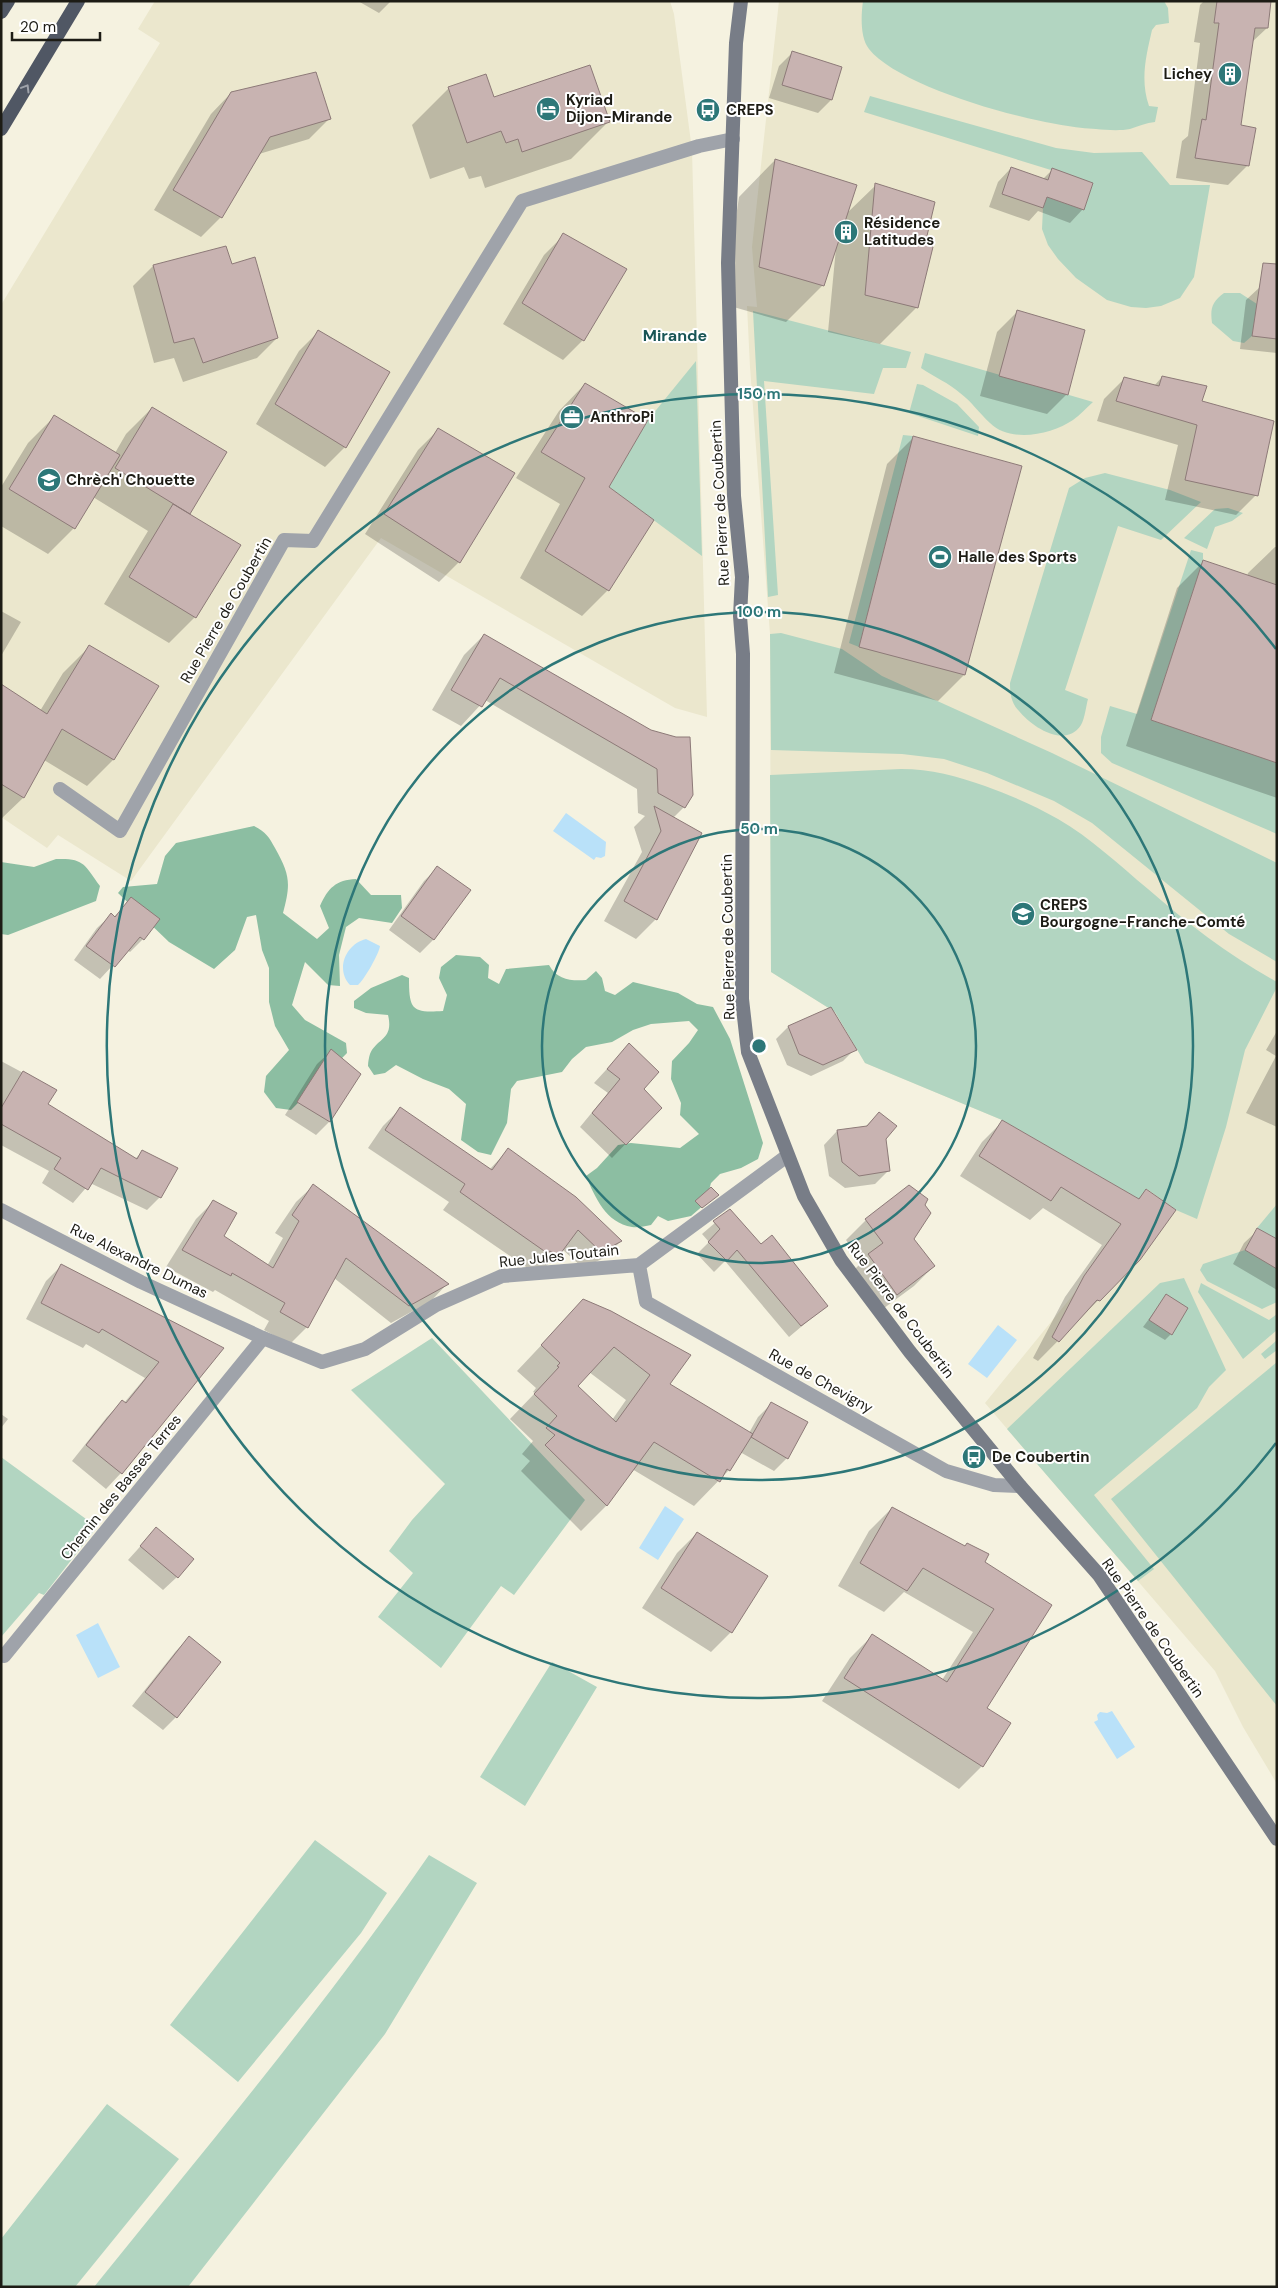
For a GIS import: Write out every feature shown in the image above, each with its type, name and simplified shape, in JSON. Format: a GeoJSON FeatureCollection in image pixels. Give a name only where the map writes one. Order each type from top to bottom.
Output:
{"type":"FeatureCollection","features":[{"type":"Feature","properties":{"kind":"highway"},"geometry":{"type":"LineString","coordinates":[[1,12],[8,1]]}},
{"type":"Feature","properties":{"kind":"highway"},"geometry":{"type":"LineString","coordinates":[[1,130],[78,1]]}},
{"type":"Feature","properties":{"kind":"main road","name":"Rue Pierre de Coubertin"},"geometry":{"type":"LineString","coordinates":[[741,1],[736,44],[728,262],[734,496],[742,577],[740,616],[743,654],[742,999],[748,1052],[804,1196],[841,1260],[910,1352],[1020,1486],[1099,1575],[1277,1839]]}},
{"type":"Feature","properties":{"kind":"street","name":"Rue Pierre de Coubertin"},"geometry":{"type":"LineString","coordinates":[[60,789],[120,830],[284,540],[313,541],[522,202],[699,146],[733,139]]}},
{"type":"Feature","properties":{"kind":"street","name":"Rue Jules Toutain"},"geometry":{"type":"LineString","coordinates":[[263,1338],[322,1362],[365,1349],[436,1305],[502,1276],[639,1265],[787,1156]]}},
{"type":"Feature","properties":{"kind":"street","name":"Rue Alexandre Dumas"},"geometry":{"type":"LineString","coordinates":[[1,1210],[141,1282],[263,1338]]}},
{"type":"Feature","properties":{"kind":"street","name":"Rue de Chevigny"},"geometry":{"type":"LineString","coordinates":[[639,1265],[646,1302],[946,1471],[994,1485],[1020,1486]]}},
{"type":"Feature","properties":{"kind":"street","name":"Chemin des Basses Terres"},"geometry":{"type":"LineString","coordinates":[[4,1656],[263,1338]]}},
{"type":"Feature","properties":{"kind":"shaded area"},"geometry":{"type":"Polygon","coordinates":[[[155,1],[670,1],[674,14],[692,150],[707,717],[675,708],[381,538],[131,881],[58,835],[47,848],[1,817],[1,305],[160,43],[138,29],[155,1]]]}},
{"type":"Feature","properties":{"kind":"shaded area","name":"CREPS Bourgogne-Franche-Comté"},"geometry":{"type":"Polygon","coordinates":[[[779,1],[1277,1],[1277,1784],[1243,1727],[1215,1671],[985,1403],[1077,1290],[1084,1276],[1139,1199],[1002,1120],[865,1063],[835,1012],[771,972],[770,634],[747,306],[757,307],[752,247],[779,1]]]}},
{"type":"Feature","properties":{"kind":"green space"},"geometry":{"type":"Polygon","coordinates":[[[863,1],[1164,1],[1168,8],[1169,23],[1156,25],[1152,30],[1144,77],[1149,106],[1158,107],[1155,122],[1122,130],[1073,127],[1010,114],[941,92],[910,78],[886,64],[869,49],[863,33],[863,1]]]}},
{"type":"Feature","properties":{"kind":"green space"},"geometry":{"type":"Polygon","coordinates":[[[870,96],[1056,148],[1094,153],[1142,152],[1170,185],[1210,185],[1194,277],[1180,298],[1161,306],[1131,307],[1107,300],[1076,278],[1058,259],[1048,245],[1042,229],[1043,208],[1047,197],[1084,210],[1093,183],[864,112],[870,96]]]}},
{"type":"Feature","properties":{"kind":"green space"},"geometry":{"type":"Polygon","coordinates":[[[1224,293],[1240,293],[1257,304],[1252,336],[1244,343],[1233,341],[1212,323],[1211,313],[1213,306],[1224,293]]]}},
{"type":"Feature","properties":{"kind":"green space"},"geometry":{"type":"Polygon","coordinates":[[[753,311],[911,352],[906,368],[883,368],[874,394],[764,381],[778,595],[768,597],[753,311]]]}},
{"type":"Feature","properties":{"kind":"green space"},"geometry":{"type":"Polygon","coordinates":[[[925,353],[1093,402],[1073,420],[1054,430],[1031,435],[1008,433],[990,423],[956,389],[921,368],[925,353]]]}},
{"type":"Feature","properties":{"kind":"green space"},"geometry":{"type":"Polygon","coordinates":[[[696,361],[702,556],[609,487],[648,420],[696,361]]]}},
{"type":"Feature","properties":{"kind":"green space"},"geometry":{"type":"Polygon","coordinates":[[[917,384],[923,385],[957,404],[979,427],[978,436],[909,413],[917,384]]]}},
{"type":"Feature","properties":{"kind":"green space"},"geometry":{"type":"Polygon","coordinates":[[[903,435],[913,436],[859,647],[849,643],[903,435]]]}},
{"type":"Feature","properties":{"kind":"green space"},"geometry":{"type":"Polygon","coordinates":[[[1105,473],[1170,490],[1201,502],[1161,540],[1118,526],[1065,690],[1088,699],[1084,719],[1074,732],[1058,735],[1040,729],[1019,711],[1011,698],[1010,683],[1069,488],[1085,478],[1105,473]]]}},
{"type":"Feature","properties":{"kind":"green space"},"geometry":{"type":"Polygon","coordinates":[[[1228,508],[1243,513],[1232,521],[1215,527],[1207,549],[1184,538],[1215,509],[1228,508]]]}},
{"type":"Feature","properties":{"kind":"green space"},"geometry":{"type":"Polygon","coordinates":[[[1191,550],[1203,553],[1203,560],[1151,720],[1277,763],[1277,834],[1112,763],[1101,753],[1101,737],[1110,706],[1137,714],[1191,550]]]}},
{"type":"Feature","properties":{"kind":"green space"},"geometry":{"type":"Polygon","coordinates":[[[781,633],[842,649],[882,676],[1052,753],[1277,863],[1277,962],[1229,934],[1092,823],[1054,801],[987,773],[944,759],[902,754],[771,750],[770,634],[781,633]]]}},
{"type":"Feature","properties":{"kind":"green space"},"geometry":{"type":"Polygon","coordinates":[[[901,769],[933,772],[975,782],[1022,801],[1058,819],[1093,843],[1210,939],[1243,962],[1277,982],[1277,987],[1245,1050],[1226,1127],[1197,1219],[1176,1210],[1147,1189],[1139,1199],[1002,1120],[865,1063],[835,1012],[771,972],[770,775],[901,769]]]}},
{"type":"Feature","properties":{"kind":"green space"},"geometry":{"type":"Polygon","coordinates":[[[254,826],[262,830],[269,838],[284,865],[288,886],[283,913],[317,939],[329,928],[320,906],[326,894],[338,883],[356,879],[371,895],[401,895],[402,908],[392,923],[359,918],[346,927],[339,955],[340,986],[328,985],[305,962],[292,1005],[305,1020],[346,1043],[347,1053],[291,1110],[276,1108],[264,1092],[266,1076],[289,1050],[275,1026],[269,1002],[269,968],[262,950],[256,915],[247,917],[235,950],[214,969],[169,942],[118,893],[123,887],[157,884],[165,856],[176,843],[254,826]]]}},
{"type":"Feature","properties":{"kind":"green space"},"geometry":{"type":"Polygon","coordinates":[[[56,859],[78,861],[86,868],[100,886],[96,901],[8,935],[1,934],[1,862],[34,867],[56,859]]]}},
{"type":"Feature","properties":{"kind":"green space"},"geometry":{"type":"Polygon","coordinates":[[[456,955],[480,957],[489,965],[488,978],[499,984],[506,969],[549,965],[560,977],[570,980],[586,980],[596,971],[602,978],[605,991],[615,995],[633,982],[678,993],[697,1004],[713,1007],[730,1039],[763,1143],[758,1159],[741,1168],[720,1174],[711,1183],[705,1204],[691,1216],[668,1221],[658,1216],[651,1225],[632,1227],[623,1225],[608,1215],[593,1192],[586,1176],[597,1168],[618,1145],[631,1143],[680,1148],[699,1134],[680,1115],[681,1103],[671,1079],[672,1061],[698,1030],[689,1021],[651,1024],[633,1030],[612,1042],[586,1047],[572,1059],[562,1072],[517,1081],[511,1089],[507,1123],[491,1155],[478,1152],[461,1140],[466,1104],[449,1089],[423,1079],[396,1065],[385,1073],[374,1075],[368,1066],[369,1057],[373,1049],[387,1034],[389,1029],[388,1015],[366,1013],[354,1008],[354,1001],[371,988],[402,975],[409,978],[410,997],[414,1007],[425,1011],[443,1011],[447,995],[439,978],[441,967],[456,955]]]}},
{"type":"Feature","properties":{"kind":"green space"},"geometry":{"type":"Polygon","coordinates":[[[1277,1204],[1277,1239],[1257,1228],[1277,1204]]]}},
{"type":"Feature","properties":{"kind":"green space"},"geometry":{"type":"Polygon","coordinates":[[[1245,1250],[1277,1269],[1277,1302],[1262,1309],[1207,1281],[1200,1270],[1203,1264],[1245,1250]]]}},
{"type":"Feature","properties":{"kind":"green space"},"geometry":{"type":"Polygon","coordinates":[[[1184,1278],[1226,1370],[1209,1387],[1197,1408],[1094,1495],[1154,1569],[1138,1581],[1007,1429],[1160,1283],[1184,1278]]]}},
{"type":"Feature","properties":{"kind":"green space"},"geometry":{"type":"Polygon","coordinates":[[[1201,1283],[1269,1320],[1277,1314],[1277,1330],[1243,1359],[1198,1292],[1201,1283]]]}},
{"type":"Feature","properties":{"kind":"green space"},"geometry":{"type":"Polygon","coordinates":[[[432,1338],[585,1500],[514,1595],[501,1586],[441,1668],[378,1617],[413,1573],[389,1551],[412,1520],[445,1484],[351,1390],[432,1338]]]}},
{"type":"Feature","properties":{"kind":"green space"},"geometry":{"type":"Polygon","coordinates":[[[1277,1340],[1277,1350],[1265,1359],[1261,1354],[1277,1340]]]}},
{"type":"Feature","properties":{"kind":"green space"},"geometry":{"type":"Polygon","coordinates":[[[1277,1362],[1277,1706],[1111,1499],[1277,1362]]]}},
{"type":"Feature","properties":{"kind":"green space"},"geometry":{"type":"Polygon","coordinates":[[[1,1457],[97,1527],[44,1595],[39,1593],[1,1637],[1,1457]]]}},
{"type":"Feature","properties":{"kind":"green space"},"geometry":{"type":"Polygon","coordinates":[[[552,1662],[597,1687],[525,1806],[480,1777],[552,1662]]]}},
{"type":"Feature","properties":{"kind":"green space"},"geometry":{"type":"Polygon","coordinates":[[[315,1840],[387,1893],[361,1933],[238,2082],[170,2025],[315,1840]]]}},
{"type":"Feature","properties":{"kind":"green space"},"geometry":{"type":"Polygon","coordinates":[[[429,1855],[477,1883],[385,2034],[188,2287],[94,2287],[308,2020],[390,1911],[429,1855]]]}},
{"type":"Feature","properties":{"kind":"green space"},"geometry":{"type":"Polygon","coordinates":[[[107,2104],[179,2159],[75,2287],[1,2287],[1,2239],[107,2104]]]}},
{"type":"Feature","properties":{"kind":"water"},"geometry":{"type":"Polygon","coordinates":[[[566,813],[606,842],[605,856],[601,858],[596,857],[594,860],[553,831],[566,813]]]}},
{"type":"Feature","properties":{"kind":"water"},"geometry":{"type":"Polygon","coordinates":[[[366,939],[380,946],[379,950],[361,982],[358,985],[350,985],[343,972],[345,958],[353,946],[366,939]]]}},
{"type":"Feature","properties":{"kind":"water"},"geometry":{"type":"Polygon","coordinates":[[[998,1325],[1017,1340],[987,1378],[968,1364],[998,1325]]]}},
{"type":"Feature","properties":{"kind":"water"},"geometry":{"type":"Polygon","coordinates":[[[665,1506],[684,1519],[658,1560],[639,1548],[665,1506]]]}},
{"type":"Feature","properties":{"kind":"water"},"geometry":{"type":"Polygon","coordinates":[[[98,1623],[120,1667],[98,1678],[76,1635],[98,1623]]]}},
{"type":"Feature","properties":{"kind":"water"},"geometry":{"type":"Polygon","coordinates":[[[1112,1711],[1135,1747],[1117,1759],[1094,1722],[1098,1720],[1097,1715],[1100,1712],[1107,1713],[1112,1711]]]}},
{"type":"Feature","properties":{"kind":"building","name":"Lichey"},"geometry":{"type":"Polygon","coordinates":[[[1217,1],[1271,1],[1268,28],[1255,28],[1241,125],[1256,128],[1249,166],[1195,158],[1202,119],[1206,120],[1219,23],[1214,23],[1217,1]]]}},
{"type":"Feature","properties":{"kind":"building"},"geometry":{"type":"Polygon","coordinates":[[[792,51],[842,67],[832,100],[782,85],[792,51]]]}},
{"type":"Feature","properties":{"kind":"building"},"geometry":{"type":"Polygon","coordinates":[[[590,65],[610,122],[522,152],[518,139],[506,143],[501,131],[467,143],[448,87],[486,74],[494,97],[590,65]]]}},
{"type":"Feature","properties":{"kind":"building"},"geometry":{"type":"Polygon","coordinates":[[[316,72],[331,119],[270,137],[222,218],[173,190],[231,92],[316,72]]]}},
{"type":"Feature","properties":{"kind":"building"},"geometry":{"type":"Polygon","coordinates":[[[775,159],[857,185],[824,286],[759,267],[775,159]]]}},
{"type":"Feature","properties":{"kind":"building"},"geometry":{"type":"Polygon","coordinates":[[[1011,167],[1048,180],[1052,168],[1093,183],[1084,210],[1047,197],[1043,208],[1002,194],[1011,167]]]}},
{"type":"Feature","properties":{"kind":"building"},"geometry":{"type":"Polygon","coordinates":[[[875,183],[935,202],[926,240],[933,247],[918,308],[865,295],[875,183]]]}},
{"type":"Feature","properties":{"kind":"building"},"geometry":{"type":"Polygon","coordinates":[[[563,233],[627,269],[584,341],[522,303],[563,233]]]}},
{"type":"Feature","properties":{"kind":"building"},"geometry":{"type":"Polygon","coordinates":[[[226,246],[232,264],[255,257],[278,338],[203,363],[194,338],[174,343],[153,265],[226,246]]]}},
{"type":"Feature","properties":{"kind":"building"},"geometry":{"type":"Polygon","coordinates":[[[1263,263],[1277,264],[1277,339],[1252,336],[1263,263]]]}},
{"type":"Feature","properties":{"kind":"building"},"geometry":{"type":"Polygon","coordinates":[[[1017,310],[1085,330],[1068,395],[999,376],[1017,310]]]}},
{"type":"Feature","properties":{"kind":"building"},"geometry":{"type":"Polygon","coordinates":[[[318,330],[390,372],[346,448],[275,404],[318,330]]]}},
{"type":"Feature","properties":{"kind":"building"},"geometry":{"type":"Polygon","coordinates":[[[1162,376],[1207,386],[1202,401],[1274,421],[1258,496],[1185,480],[1197,425],[1116,401],[1124,377],[1159,386],[1162,376]]]}},
{"type":"Feature","properties":{"kind":"building"},"geometry":{"type":"Polygon","coordinates":[[[585,383],[648,420],[609,487],[654,520],[609,591],[545,551],[585,478],[541,452],[585,383]]]}},
{"type":"Feature","properties":{"kind":"building"},"geometry":{"type":"Polygon","coordinates":[[[152,407],[227,452],[190,514],[115,468],[152,407]]]}},
{"type":"Feature","properties":{"kind":"building"},"geometry":{"type":"Polygon","coordinates":[[[54,415],[120,455],[75,529],[9,489],[54,415]]]}},
{"type":"Feature","properties":{"kind":"building"},"geometry":{"type":"Polygon","coordinates":[[[438,428],[515,473],[460,563],[384,514],[438,428]]]}},
{"type":"Feature","properties":{"kind":"building","name":"Halle des Sports"},"geometry":{"type":"Polygon","coordinates":[[[913,436],[1022,466],[965,675],[859,647],[913,436]]]}},
{"type":"Feature","properties":{"kind":"building"},"geometry":{"type":"Polygon","coordinates":[[[173,504],[241,545],[196,618],[129,577],[173,504]]]}},
{"type":"Feature","properties":{"kind":"building"},"geometry":{"type":"Polygon","coordinates":[[[1203,560],[1277,585],[1277,763],[1151,720],[1203,560]]]}},
{"type":"Feature","properties":{"kind":"building"},"geometry":{"type":"Polygon","coordinates":[[[484,634],[651,730],[676,737],[690,737],[693,795],[685,808],[658,793],[657,769],[500,678],[482,707],[451,690],[484,634]]]}},
{"type":"Feature","properties":{"kind":"building"},"geometry":{"type":"Polygon","coordinates":[[[89,645],[159,686],[114,760],[62,729],[24,798],[1,784],[1,684],[47,714],[89,645]]]}},
{"type":"Feature","properties":{"kind":"building"},"geometry":{"type":"Polygon","coordinates":[[[654,806],[702,833],[657,920],[624,901],[661,831],[654,806]]]}},
{"type":"Feature","properties":{"kind":"building"},"geometry":{"type":"Polygon","coordinates":[[[437,866],[471,890],[434,940],[401,916],[437,866]]]}},
{"type":"Feature","properties":{"kind":"building"},"geometry":{"type":"Polygon","coordinates":[[[131,897],[160,919],[144,940],[140,937],[115,967],[86,946],[111,913],[115,917],[131,897]]]}},
{"type":"Feature","properties":{"kind":"building"},"geometry":{"type":"Polygon","coordinates":[[[831,1007],[857,1050],[823,1065],[799,1054],[788,1026],[831,1007]]]}},
{"type":"Feature","properties":{"kind":"building"},"geometry":{"type":"Polygon","coordinates":[[[629,1043],[659,1072],[644,1089],[662,1108],[626,1145],[592,1113],[620,1079],[607,1069],[629,1043]]]}},
{"type":"Feature","properties":{"kind":"building"},"geometry":{"type":"Polygon","coordinates":[[[331,1049],[361,1074],[330,1122],[297,1102],[331,1049]]]}},
{"type":"Feature","properties":{"kind":"building"},"geometry":{"type":"Polygon","coordinates":[[[23,1071],[57,1090],[48,1104],[137,1159],[142,1150],[178,1168],[161,1198],[101,1168],[88,1190],[54,1169],[61,1158],[1,1124],[1,1108],[23,1071]]]}},
{"type":"Feature","properties":{"kind":"building"},"geometry":{"type":"Polygon","coordinates":[[[400,1107],[492,1170],[508,1148],[576,1197],[622,1241],[601,1252],[578,1230],[558,1257],[550,1251],[547,1253],[460,1192],[465,1184],[385,1130],[400,1107]]]}},
{"type":"Feature","properties":{"kind":"building"},"geometry":{"type":"Polygon","coordinates":[[[879,1112],[897,1126],[886,1139],[890,1171],[859,1176],[842,1162],[837,1130],[867,1126],[879,1112]]]}},
{"type":"Feature","properties":{"kind":"building"},"geometry":{"type":"Polygon","coordinates":[[[1002,1120],[1139,1199],[1146,1189],[1176,1210],[1140,1260],[1100,1301],[1097,1300],[1059,1342],[1052,1337],[1084,1276],[1121,1224],[1061,1187],[1051,1201],[979,1156],[1002,1120]]]}},
{"type":"Feature","properties":{"kind":"building"},"geometry":{"type":"Polygon","coordinates":[[[313,1184],[449,1284],[409,1306],[346,1258],[308,1328],[280,1312],[285,1303],[232,1273],[231,1276],[182,1250],[213,1200],[237,1213],[224,1236],[273,1268],[299,1221],[292,1215],[313,1184]]]}},
{"type":"Feature","properties":{"kind":"building"},"geometry":{"type":"Polygon","coordinates":[[[909,1185],[928,1199],[925,1205],[931,1213],[914,1239],[935,1266],[897,1295],[868,1254],[883,1243],[865,1219],[909,1185]]]}},
{"type":"Feature","properties":{"kind":"building"},"geometry":{"type":"Polygon","coordinates":[[[711,1187],[719,1195],[702,1208],[695,1201],[711,1187]]]}},
{"type":"Feature","properties":{"kind":"building"},"geometry":{"type":"Polygon","coordinates":[[[730,1209],[761,1244],[772,1235],[828,1306],[801,1326],[737,1250],[727,1261],[708,1242],[720,1229],[713,1221],[730,1209]]]}},
{"type":"Feature","properties":{"kind":"building"},"geometry":{"type":"Polygon","coordinates":[[[1257,1228],[1277,1239],[1277,1269],[1245,1250],[1257,1228]]]}},
{"type":"Feature","properties":{"kind":"building"},"geometry":{"type":"Polygon","coordinates":[[[61,1264],[224,1348],[122,1474],[86,1445],[122,1400],[126,1403],[159,1362],[102,1329],[99,1333],[41,1303],[61,1264]]]}},
{"type":"Feature","properties":{"kind":"building"},"geometry":{"type":"Polygon","coordinates":[[[1166,1294],[1188,1308],[1172,1335],[1149,1320],[1166,1294]]]}},
{"type":"Feature","properties":{"kind":"building"},"geometry":{"type":"Polygon","coordinates":[[[583,1299],[611,1311],[691,1355],[670,1384],[753,1434],[730,1471],[727,1469],[720,1482],[654,1442],[607,1506],[545,1445],[555,1435],[546,1428],[557,1416],[534,1394],[559,1367],[557,1366],[560,1363],[541,1345],[583,1299]],[[614,1347],[578,1386],[616,1422],[650,1375],[614,1347]]]}},
{"type":"Feature","properties":{"kind":"building"},"geometry":{"type":"Polygon","coordinates":[[[771,1402],[808,1422],[788,1459],[751,1437],[771,1402]]]}},
{"type":"Feature","properties":{"kind":"building"},"geometry":{"type":"Polygon","coordinates":[[[892,1507],[965,1546],[967,1543],[989,1554],[985,1562],[1052,1605],[987,1708],[1011,1723],[983,1767],[844,1678],[872,1634],[947,1682],[994,1609],[923,1568],[907,1591],[860,1563],[892,1507]]]}},
{"type":"Feature","properties":{"kind":"building"},"geometry":{"type":"Polygon","coordinates":[[[156,1527],[194,1559],[178,1578],[140,1546],[156,1527]]]}},
{"type":"Feature","properties":{"kind":"building"},"geometry":{"type":"Polygon","coordinates":[[[697,1532],[768,1576],[732,1633],[661,1588],[697,1532]]]}},
{"type":"Feature","properties":{"kind":"building"},"geometry":{"type":"Polygon","coordinates":[[[189,1636],[221,1662],[177,1718],[145,1692],[189,1636]]]}},
{"type":"Feature","properties":{"kind":"place","name":"Lichey"},"geometry":{"type":"Point","coordinates":[1230,74]}},
{"type":"Feature","properties":{"kind":"place","name":"Kyriad Dijon-Mirande"},"geometry":{"type":"Point","coordinates":[548,109]}},
{"type":"Feature","properties":{"kind":"place","name":"CREPS"},"geometry":{"type":"Point","coordinates":[708,110]}},
{"type":"Feature","properties":{"kind":"place","name":"Résidence Latitudes"},"geometry":{"type":"Point","coordinates":[846,232]}},
{"type":"Feature","properties":{"kind":"place","name":"AnthroPi"},"geometry":{"type":"Point","coordinates":[572,417]}},
{"type":"Feature","properties":{"kind":"place","name":"Chrèch' Chouette"},"geometry":{"type":"Point","coordinates":[49,480]}},
{"type":"Feature","properties":{"kind":"place","name":"Halle des Sports"},"geometry":{"type":"Point","coordinates":[940,557]}},
{"type":"Feature","properties":{"kind":"place","name":"CREPS Bourgogne-Franche-Comté"},"geometry":{"type":"Point","coordinates":[1023,914]}},
{"type":"Feature","properties":{"kind":"place","name":"De Coubertin"},"geometry":{"type":"Point","coordinates":[974,1457]}},
{"type":"Feature","properties":{"kind":"district","name":"Mirande"},"geometry":{"type":"Point","coordinates":[675,335]}}]}
